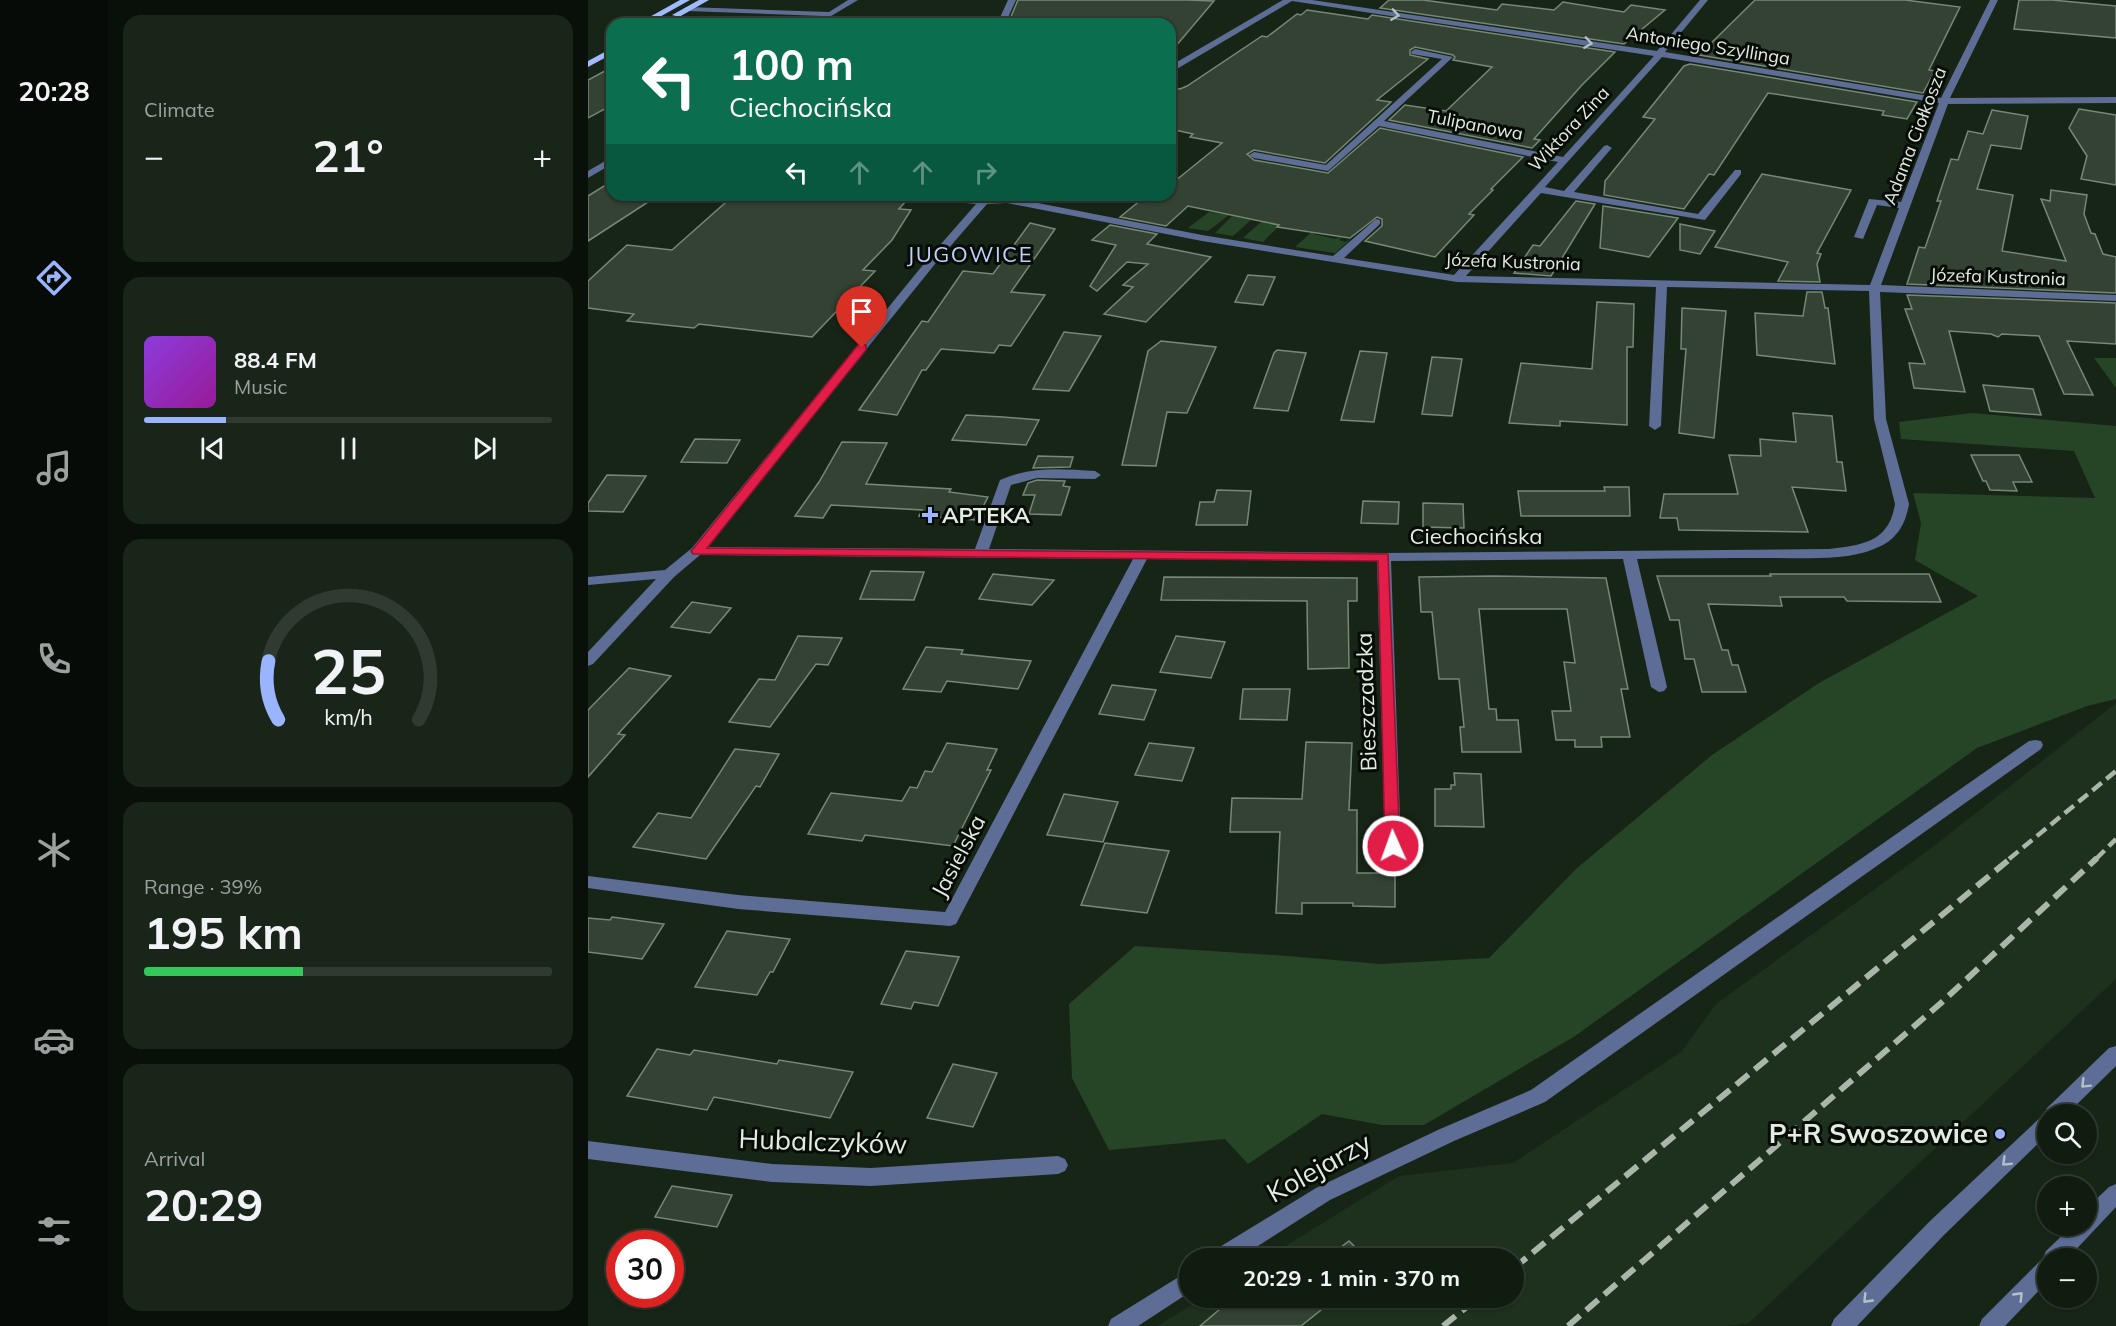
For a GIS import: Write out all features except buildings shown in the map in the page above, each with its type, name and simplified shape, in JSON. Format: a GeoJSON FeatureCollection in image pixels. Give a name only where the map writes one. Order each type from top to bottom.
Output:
{"type":"FeatureCollection","features":[{"type":"Feature","properties":{"kind":"main road"},"geometry":{"type":"LineString","coordinates":[[652,18],[686,0]]}},
{"type":"Feature","properties":{"kind":"main road"},"geometry":{"type":"LineString","coordinates":[[671,18],[705,0]]}},
{"type":"Feature","properties":{"kind":"main road"},"geometry":{"type":"LineString","coordinates":[[588,53],[606,43]]}},
{"type":"Feature","properties":{"kind":"main road"},"geometry":{"type":"LineString","coordinates":[[588,64],[606,54]]}},
{"type":"Feature","properties":{"kind":"street"},"geometry":{"type":"LineString","coordinates":[[824,18],[854,0]]}},
{"type":"Feature","properties":{"kind":"street"},"geometry":{"type":"LineString","coordinates":[[1004,18],[1012,0]]}},
{"type":"Feature","properties":{"kind":"street"},"geometry":{"type":"LineString","coordinates":[[1176,66],[1289,0]]}},
{"type":"Feature","properties":{"kind":"street","name":"Antoniego Szyllinga"},"geometry":{"type":"LineString","coordinates":[[1296,0],[1660,54],[1944,101],[2116,100]]}},
{"type":"Feature","properties":{"kind":"street","name":"Wiktora Zina"},"geometry":{"type":"LineString","coordinates":[[1457,279],[1660,54],[1704,0]]}},
{"type":"Feature","properties":{"kind":"street","name":"Adama Ciołkosza"},"geometry":{"type":"LineString","coordinates":[[1874,288],[1944,101],[1994,0]]}},
{"type":"Feature","properties":{"kind":"street"},"geometry":{"type":"LineString","coordinates":[[687,9],[830,14]]}},
{"type":"Feature","properties":{"kind":"street"},"geometry":{"type":"LineString","coordinates":[[1254,155],[1328,168],[1449,57],[1415,52]]}},
{"type":"Feature","properties":{"kind":"street","name":"Tulipanowa"},"geometry":{"type":"LineString","coordinates":[[1378,123],[1565,160]]}},
{"type":"Feature","properties":{"kind":"street"},"geometry":{"type":"LineString","coordinates":[[1567,194],[1607,148]]}},
{"type":"Feature","properties":{"kind":"street"},"geometry":{"type":"LineString","coordinates":[[588,175],[606,165]]}},
{"type":"Feature","properties":{"kind":"street"},"geometry":{"type":"LineString","coordinates":[[1537,189],[1701,218],[1738,172]]}},
{"type":"Feature","properties":{"kind":"street"},"geometry":{"type":"LineString","coordinates":[[588,661],[669,574],[698,551],[902,298],[984,201]]}},
{"type":"Feature","properties":{"kind":"street","name":"Józefa Kustronia"},"geometry":{"type":"LineString","coordinates":[[1012,201],[1202,238],[1457,279],[1874,288],[2116,298]]}},
{"type":"Feature","properties":{"kind":"street"},"geometry":{"type":"LineString","coordinates":[[1859,237],[1873,201],[1905,206]]}},
{"type":"Feature","properties":{"kind":"street"},"geometry":{"type":"LineString","coordinates":[[1335,260],[1376,222]]}},
{"type":"Feature","properties":{"kind":"street"},"geometry":{"type":"LineString","coordinates":[[1655,426],[1662,283]]}},
{"type":"Feature","properties":{"kind":"street","name":"Ciechocińska"},"geometry":{"type":"LineString","coordinates":[[698,551],[1384,557],[1629,556],[1853,551],[1873,546],[1888,537],[1902,515],[1902,504],[1880,419],[1874,288]]}},
{"type":"Feature","properties":{"kind":"street"},"geometry":{"type":"LineString","coordinates":[[980,554],[1005,483],[1016,477],[1033,474],[1095,475]]}},
{"type":"Feature","properties":{"kind":"street","name":"Jasielska"},"geometry":{"type":"LineString","coordinates":[[588,882],[738,902],[950,920],[1142,556]]}},
{"type":"Feature","properties":{"kind":"street"},"geometry":{"type":"LineString","coordinates":[[1629,556],[1659,687]]}},
{"type":"Feature","properties":{"kind":"street","name":"Bieszczadzka"},"geometry":{"type":"LineString","coordinates":[[1384,557],[1393,846]]}},
{"type":"Feature","properties":{"kind":"street"},"geometry":{"type":"LineString","coordinates":[[588,580],[669,574]]}},
{"type":"Feature","properties":{"kind":"street","name":"Kolejarzy"},"geometry":{"type":"LineString","coordinates":[[1237,1248],[1323,1194],[1447,1134],[1538,1096],[2035,745]]}},
{"type":"Feature","properties":{"kind":"street"},"geometry":{"type":"LineString","coordinates":[[2064,1104],[2116,1054]]}},
{"type":"Feature","properties":{"kind":"street"},"geometry":{"type":"LineString","coordinates":[[1842,1326],[1937,1228],[2037,1132]]}},
{"type":"Feature","properties":{"kind":"street","name":"Hubalczyków"},"geometry":{"type":"LineString","coordinates":[[588,1150],[772,1173],[860,1176],[1058,1165]]}},
{"type":"Feature","properties":{"kind":"street"},"geometry":{"type":"LineString","coordinates":[[2097,1213],[2116,1193]]}},
{"type":"Feature","properties":{"kind":"street"},"geometry":{"type":"LineString","coordinates":[[2064,1248],[2075,1236]]}},
{"type":"Feature","properties":{"kind":"street"},"geometry":{"type":"LineString","coordinates":[[1990,1326],[2037,1277]]}},
{"type":"Feature","properties":{"kind":"street"},"geometry":{"type":"LineString","coordinates":[[1119,1326],[1179,1287]]}},
{"type":"Feature","properties":{"kind":"shaded area"},"geometry":{"type":"Polygon","coordinates":[[[1294,211],[1263,242],[1243,238],[1261,222],[1294,211]]]}},
{"type":"Feature","properties":{"kind":"shaded area"},"geometry":{"type":"Polygon","coordinates":[[[1209,212],[1229,215],[1208,231],[1188,228],[1209,212]]]}},
{"type":"Feature","properties":{"kind":"shaded area"},"geometry":{"type":"Polygon","coordinates":[[[1232,216],[1251,220],[1233,236],[1215,233],[1232,216]]]}},
{"type":"Feature","properties":{"kind":"shaded area"},"geometry":{"type":"Polygon","coordinates":[[[1315,231],[1313,234],[1336,239],[1338,237],[1341,238],[1339,240],[1345,242],[1352,238],[1335,253],[1295,247],[1315,231]]]}},
{"type":"Feature","properties":{"kind":"shaded area"},"geometry":{"type":"Polygon","coordinates":[[[2094,358],[2116,358],[2116,388],[2094,358]]]}},
{"type":"Feature","properties":{"kind":"shaded area"},"geometry":{"type":"Polygon","coordinates":[[[1972,413],[2116,426],[2116,699],[2087,706],[1977,748],[1575,1036],[1424,1125],[1382,1125],[1322,1114],[1248,1164],[1225,1139],[1109,1150],[1072,1078],[1069,1004],[1135,946],[1380,964],[1489,958],[1576,869],[1712,755],[1819,683],[1978,596],[1915,560],[1921,523],[1913,493],[2095,498],[2074,451],[1901,439],[1899,422],[1972,413]]]}},
{"type":"Feature","properties":{"kind":"shaded area"},"geometry":{"type":"Polygon","coordinates":[[[2116,703],[2116,979],[1749,1323],[1728,1326],[1157,1326],[1187,1308],[1524,1308],[1524,1248],[1282,1248],[1399,1176],[1513,1163],[1681,1052],[1716,1004],[1930,849],[2116,703]]]}},
{"type":"Feature","properties":{"kind":"railway"},"geometry":{"type":"LineString","coordinates":[[2009,859],[2116,771]]}},
{"type":"Feature","properties":{"kind":"railway"},"geometry":{"type":"LineString","coordinates":[[2097,858],[2116,839]]}},
{"type":"Feature","properties":{"kind":"railway"},"geometry":{"type":"LineString","coordinates":[[1524,1260],[2011,858]]}},
{"type":"Feature","properties":{"kind":"railway"},"geometry":{"type":"LineString","coordinates":[[1568,1326],[1941,1003],[2097,858]]}},
{"type":"Feature","properties":{"kind":"railway"},"geometry":{"type":"LineString","coordinates":[[1443,1326],[1466,1308]]}},
{"type":"Feature","properties":{"kind":"place","name":"APTEKA"},"geometry":{"type":"Point","coordinates":[930,515]}},
{"type":"Feature","properties":{"kind":"place","name":"P+R Swoszowice"},"geometry":{"type":"Point","coordinates":[2000,1134]}},
{"type":"Feature","properties":{"kind":"district","name":"JUGOWICE"},"geometry":{"type":"Point","coordinates":[970,254]}},
{"type":"Feature","properties":{"kind":"route"},"geometry":{"type":"LineString","coordinates":[[862,348],[698,551],[1384,557],[1393,846]]}}]}
